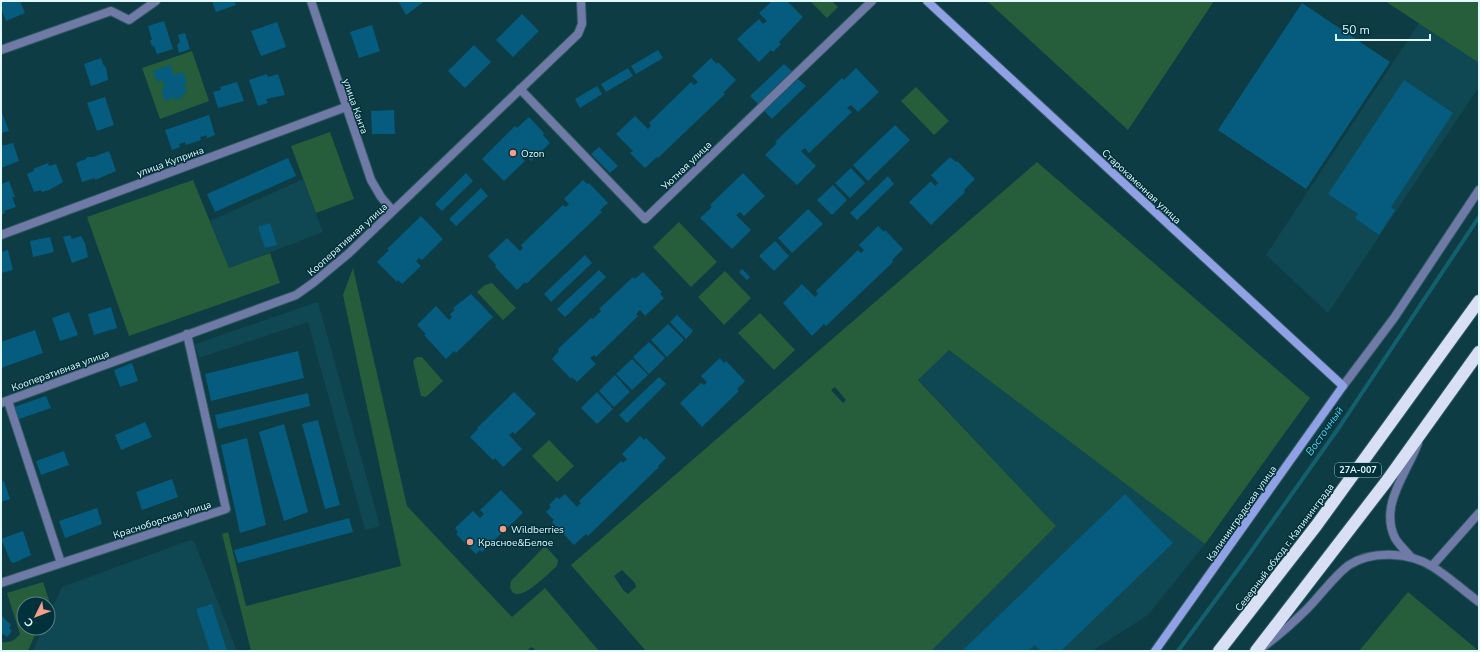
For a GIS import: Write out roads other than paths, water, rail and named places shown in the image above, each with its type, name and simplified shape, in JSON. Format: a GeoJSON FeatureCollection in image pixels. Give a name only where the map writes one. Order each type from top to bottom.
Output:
{"type":"FeatureCollection","features":[{"type":"Feature","properties":{"kind":"highway","name":"Северный обход г. Калининграда"},"geometry":{"type":"LineString","coordinates":[[1219,651],[1316,526],[1479,302]]}},
{"type":"Feature","properties":{"kind":"highway","name":"27А-007"},"geometry":{"type":"LineString","coordinates":[[1257,651],[1422,432],[1478,354]]}},
{"type":"Feature","properties":{"kind":"street"},"geometry":{"type":"LineString","coordinates":[[1,50],[111,11],[129,20],[156,1]]}},
{"type":"Feature","properties":{"kind":"street","name":"улица Канта"},"geometry":{"type":"LineString","coordinates":[[311,1],[371,180],[381,197],[393,211]]}},
{"type":"Feature","properties":{"kind":"street","name":"Кооперативная улица"},"geometry":{"type":"LineString","coordinates":[[4,402],[296,295],[348,254],[578,34],[582,24],[581,1]]}},
{"type":"Feature","properties":{"kind":"street","name":"Уютная улица"},"geometry":{"type":"LineString","coordinates":[[520,89],[645,219],[872,1]]}},
{"type":"Feature","properties":{"kind":"street","name":"Старокаменная улица"},"geometry":{"type":"LineString","coordinates":[[927,1],[1343,386]]}},
{"type":"Feature","properties":{"kind":"street","name":"улица Куприна"},"geometry":{"type":"LineString","coordinates":[[1,235],[346,107]]}},
{"type":"Feature","properties":{"kind":"street"},"geometry":{"type":"LineString","coordinates":[[1343,386],[1394,318],[1479,190]]}},
{"type":"Feature","properties":{"kind":"street","name":"Красноборская улица"},"geometry":{"type":"LineString","coordinates":[[1,583],[226,509],[187,334]]}},
{"type":"Feature","properties":{"kind":"street","name":"Калининградская улица"},"geometry":{"type":"LineString","coordinates":[[1155,651],[1343,386]]}},
{"type":"Feature","properties":{"kind":"street"},"geometry":{"type":"LineString","coordinates":[[4,402],[61,563]]}},
{"type":"Feature","properties":{"kind":"street"},"geometry":{"type":"LineString","coordinates":[[1411,557],[1396,539],[1390,526],[1389,514],[1392,499],[1413,458],[1422,432]]}},
{"type":"Feature","properties":{"kind":"street"},"geometry":{"type":"LineString","coordinates":[[1432,566],[1479,513]]}},
{"type":"Feature","properties":{"kind":"street"},"geometry":{"type":"LineString","coordinates":[[1257,651],[1278,636],[1349,565],[1366,558],[1387,554],[1411,557],[1432,566],[1479,602]]}},
{"type":"Feature","properties":{"kind":"waterway","name":"Восточный"},"geometry":{"type":"LineString","coordinates":[[1178,651],[1245,560],[1340,426],[1479,217]]}},
{"type":"Feature","properties":{"kind":"place","name":"Ozon"},"geometry":{"type":"Point","coordinates":[513,153]}},
{"type":"Feature","properties":{"kind":"place","name":"Wildberries"},"geometry":{"type":"Point","coordinates":[503,529]}},
{"type":"Feature","properties":{"kind":"place","name":"Красное&Белое"},"geometry":{"type":"Point","coordinates":[470,542]}}]}
